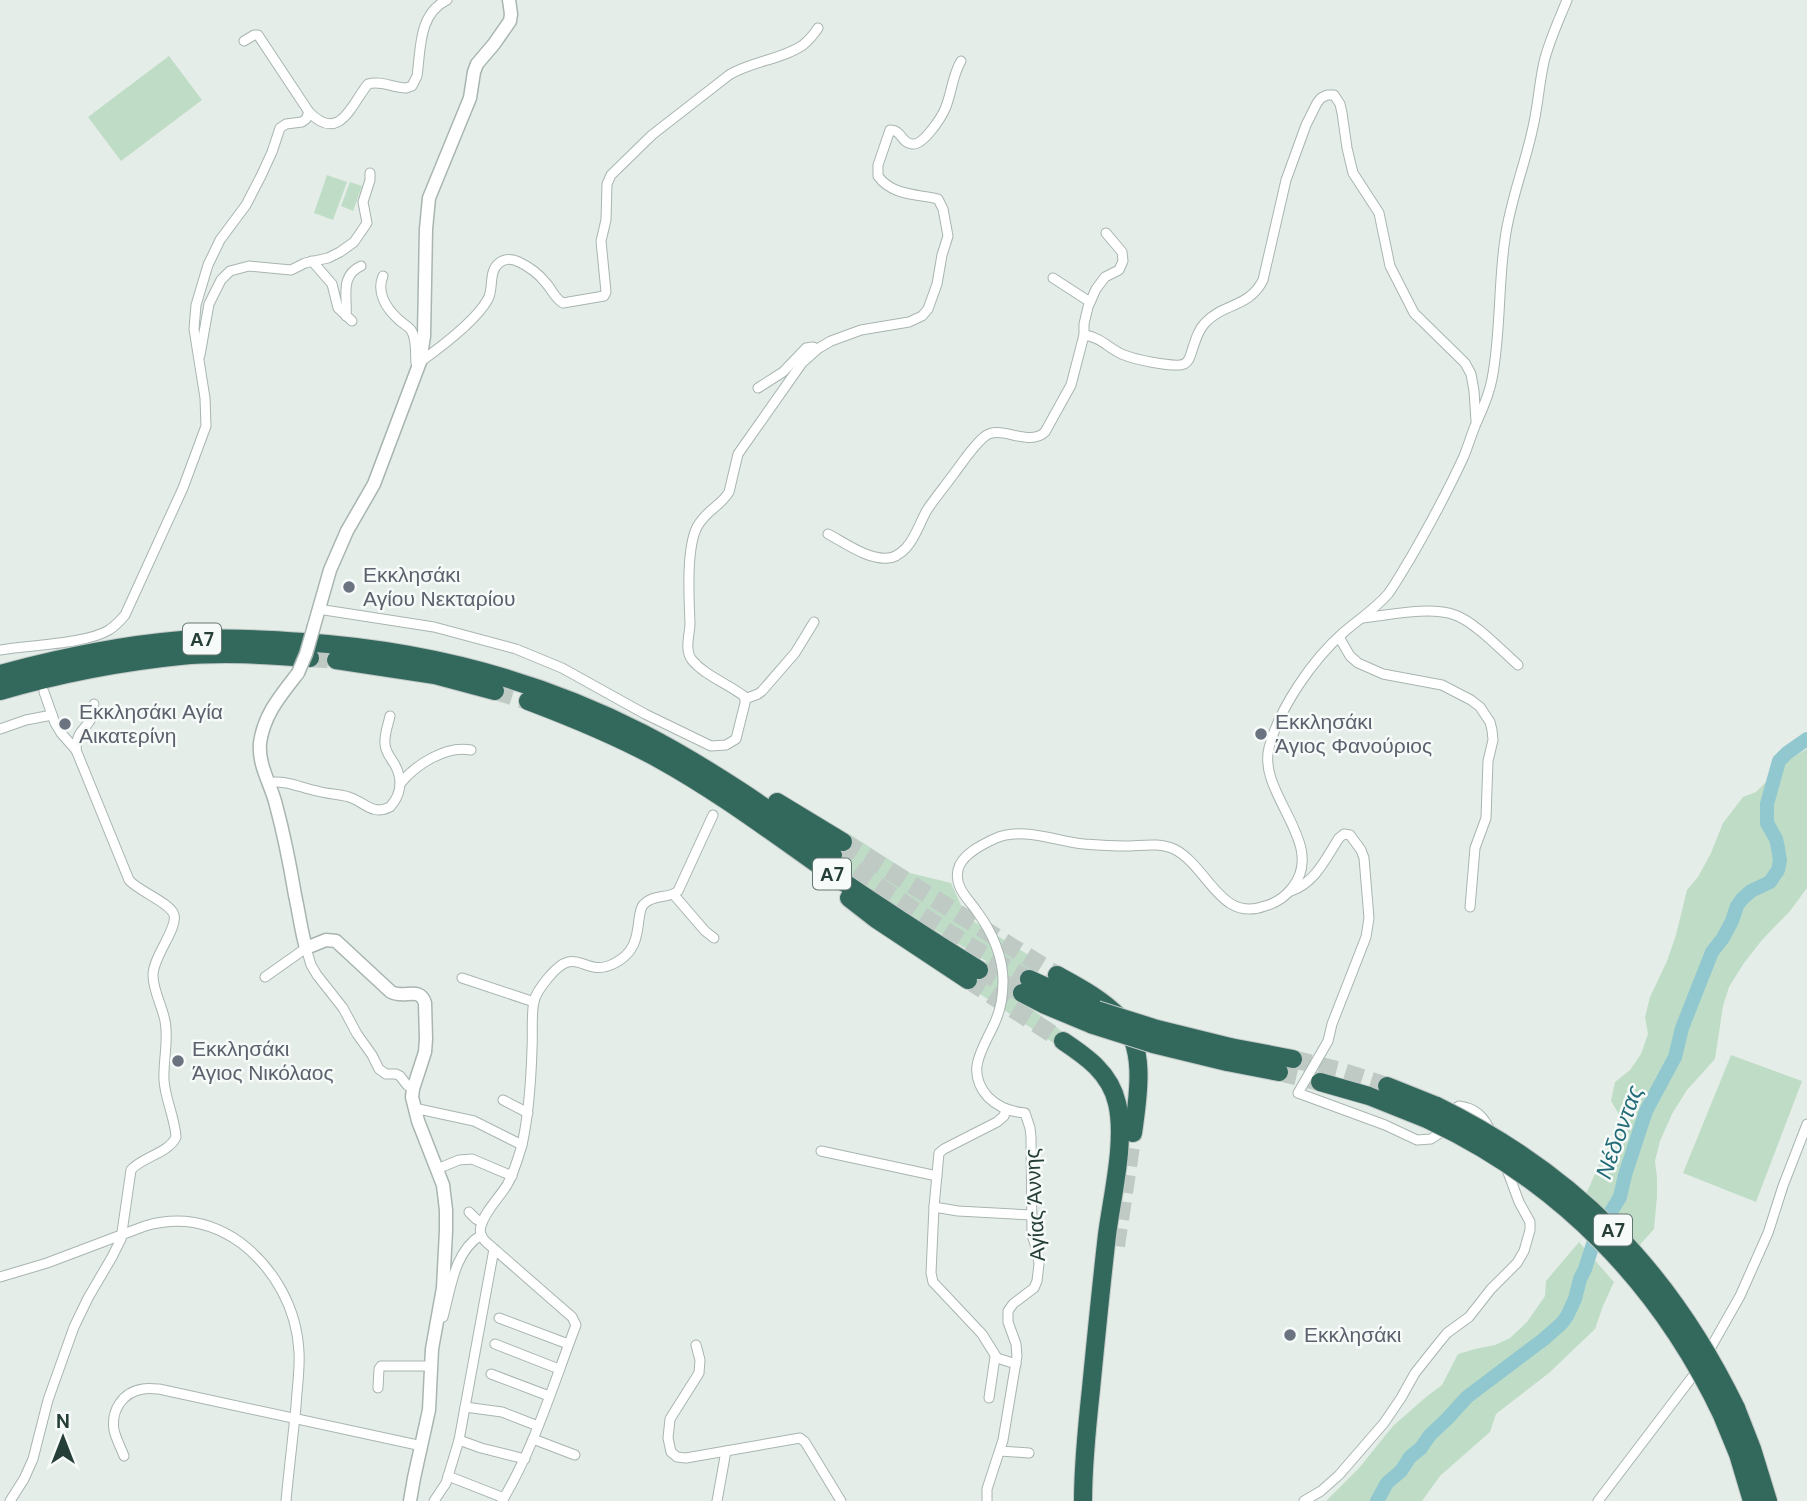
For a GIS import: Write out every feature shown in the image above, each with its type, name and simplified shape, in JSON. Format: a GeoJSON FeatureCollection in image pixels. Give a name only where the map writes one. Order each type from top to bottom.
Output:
{"type":"FeatureCollection","features":[{"type":"Feature","properties":{"kind":"highway","name":"Α7"},"geometry":{"type":"LineString","coordinates":[[0,674],[81,656],[181,640],[261,639],[337,644],[438,660],[532,686],[632,728],[668,746],[838,849]]}},
{"type":"Feature","properties":{"kind":"highway","name":"Α7"},"geometry":{"type":"LineString","coordinates":[[0,691],[96,669],[182,656],[247,654],[310,658]]}},
{"type":"Feature","properties":{"kind":"highway"},"geometry":{"type":"LineString","coordinates":[[336,660],[435,675],[495,691]]}},
{"type":"Feature","properties":{"kind":"highway"},"geometry":{"type":"LineString","coordinates":[[528,701],[607,733],[688,776],[768,834],[876,919],[973,975]]}},
{"type":"Feature","properties":{"kind":"highway"},"geometry":{"type":"LineString","coordinates":[[1057,975],[1102,1002],[1122,1019],[1128,1029],[1139,1072],[1133,1133]]}},
{"type":"Feature","properties":{"kind":"highway"},"geometry":{"type":"LineString","coordinates":[[1025,986],[1095,1017],[1157,1029],[1279,1072]]}},
{"type":"Feature","properties":{"kind":"highway"},"geometry":{"type":"LineString","coordinates":[[1063,1041],[1100,1069],[1111,1084],[1121,1121],[1095,1346],[1083,1501]]}},
{"type":"Feature","properties":{"kind":"highway"},"geometry":{"type":"LineString","coordinates":[[1229,1054],[1293,1059]]}},
{"type":"Feature","properties":{"kind":"highway","name":"Α7"},"geometry":{"type":"LineString","coordinates":[[1320,1082],[1433,1113]]}},
{"type":"Feature","properties":{"kind":"highway","name":"Α7"},"geometry":{"type":"LineString","coordinates":[[1387,1086],[1433,1113],[1466,1139],[1515,1169],[1575,1214],[1609,1248],[1642,1285],[1670,1324],[1752,1448],[1768,1501]]}},
{"type":"Feature","properties":{"kind":"highway"},"geometry":{"type":"LineString","coordinates":[[1095,1346],[1115,1246]]}},
{"type":"Feature","properties":{"kind":"highway","name":"Α7"},"geometry":{"type":"LineString","coordinates":[[1729,1412],[1752,1501]]}},
{"type":"Feature","properties":{"kind":"street"},"geometry":{"type":"LineString","coordinates":[[243,41],[258,35],[309,112],[320,121],[338,122],[347,116],[368,84],[377,82],[401,88],[412,86],[417,76],[424,24],[434,7],[447,0]]}},
{"type":"Feature","properties":{"kind":"street"},"geometry":{"type":"LineString","coordinates":[[413,1089],[400,1076],[386,1074],[379,1069],[343,1008],[311,965],[299,923],[277,806],[263,769],[260,747],[265,724],[276,702],[298,673],[306,654],[318,609],[340,548],[380,471],[418,367],[424,336],[429,198],[470,98],[477,64],[510,21],[509,0]]}},
{"type":"Feature","properties":{"kind":"street"},"geometry":{"type":"LineString","coordinates":[[1289,891],[1301,868],[1301,851],[1296,831],[1269,773],[1268,754],[1276,728],[1311,670],[1339,637],[1390,591],[1424,535],[1464,456],[1485,405],[1492,381],[1504,242],[1509,214],[1533,128],[1545,59],[1567,0]]}},
{"type":"Feature","properties":{"kind":"street"},"geometry":{"type":"LineString","coordinates":[[418,367],[479,312],[490,296],[492,275],[500,262],[517,260],[527,266],[546,282],[563,303],[604,296],[606,292],[601,241],[606,220],[607,184],[611,175],[653,135],[729,75],[796,48],[808,40],[818,28]]}},
{"type":"Feature","properties":{"kind":"street"},"geometry":{"type":"LineString","coordinates":[[318,609],[434,627],[516,649],[562,668],[645,714],[711,746],[726,745],[736,739],[745,699],[742,694],[694,662],[689,655],[688,590],[692,540],[705,514],[728,494],[740,450],[798,368],[817,349],[862,330],[916,320],[928,309],[948,236],[943,209],[938,199],[903,193],[886,184],[878,176],[878,164],[890,130],[897,131],[910,144],[915,145],[924,138],[945,110],[954,75],[961,61]]}},
{"type":"Feature","properties":{"kind":"street"},"geometry":{"type":"LineString","coordinates":[[1084,335],[1093,336],[1131,357],[1169,364],[1186,363],[1206,321],[1258,290],[1265,272],[1286,180],[1306,125],[1321,98],[1334,95],[1340,104],[1353,173],[1379,213],[1390,266],[1415,313],[1465,363],[1471,374],[1476,423]]}},
{"type":"Feature","properties":{"kind":"street"},"geometry":{"type":"LineString","coordinates":[[0,650],[97,635],[117,624],[125,615],[165,530],[205,431],[207,412],[194,317],[211,257],[246,205],[281,128],[286,124],[302,122],[309,112]]}},
{"type":"Feature","properties":{"kind":"street"},"geometry":{"type":"LineString","coordinates":[[199,360],[209,304],[221,280],[230,271],[249,267],[291,270],[334,256],[347,247],[367,223],[363,202],[370,173]]}},
{"type":"Feature","properties":{"kind":"street"},"geometry":{"type":"LineString","coordinates":[[828,534],[879,558],[896,556],[912,541],[928,509],[990,432],[1035,437],[1045,432],[1071,385],[1084,335],[1084,324],[1096,289],[1105,277],[1116,273],[1122,267],[1124,261],[1122,252],[1106,233]]}},
{"type":"Feature","properties":{"kind":"street"},"geometry":{"type":"LineString","coordinates":[[316,260],[332,284],[336,302],[349,318],[344,301],[348,280],[353,270],[361,265]]}},
{"type":"Feature","properties":{"kind":"street"},"geometry":{"type":"LineString","coordinates":[[383,275],[380,288],[384,302],[411,330],[418,367]]}},
{"type":"Feature","properties":{"kind":"street"},"geometry":{"type":"LineString","coordinates":[[1053,278],[1090,302]]}},
{"type":"Feature","properties":{"kind":"street"},"geometry":{"type":"LineString","coordinates":[[758,387],[783,372],[806,348],[817,349]]}},
{"type":"Feature","properties":{"kind":"street"},"geometry":{"type":"LineString","coordinates":[[1362,618],[1426,612],[1455,615],[1466,621],[1518,665]]}},
{"type":"Feature","properties":{"kind":"street"},"geometry":{"type":"LineString","coordinates":[[745,699],[762,691],[800,647],[814,622]]}},
{"type":"Feature","properties":{"kind":"street"},"geometry":{"type":"LineString","coordinates":[[1339,637],[1357,663],[1384,674],[1442,685],[1471,700],[1480,707],[1490,722],[1493,740],[1488,761],[1486,818],[1475,848],[1470,907]]}},
{"type":"Feature","properties":{"kind":"street"},"geometry":{"type":"LineString","coordinates":[[34,646],[36,658]]}},
{"type":"Feature","properties":{"kind":"street"},"geometry":{"type":"LineString","coordinates":[[10,1501],[33,1459],[56,1376],[74,1326],[113,1257],[122,1235],[131,1170],[137,1163],[170,1146],[176,1137],[164,1080],[165,1020],[153,983],[156,960],[174,922],[174,914],[169,907],[140,890],[129,880],[76,750],[55,723],[44,692]]}},
{"type":"Feature","properties":{"kind":"street"},"geometry":{"type":"LineString","coordinates":[[76,750],[81,730],[92,716],[94,704]]}},
{"type":"Feature","properties":{"kind":"street"},"geometry":{"type":"LineString","coordinates":[[0,729],[52,715]]}},
{"type":"Feature","properties":{"kind":"street"},"geometry":{"type":"LineString","coordinates":[[268,783],[282,782],[351,798],[374,810],[390,807],[400,784],[384,743],[390,716]]}},
{"type":"Feature","properties":{"kind":"street"},"geometry":{"type":"LineString","coordinates":[[400,784],[413,770],[431,759],[457,749],[471,750]]}},
{"type":"Feature","properties":{"kind":"street"},"geometry":{"type":"LineString","coordinates":[[448,1476],[503,1500],[525,1459],[576,1325],[572,1317],[481,1235],[482,1222],[512,1176],[522,1145],[531,1094],[534,1002],[547,979],[566,961],[595,968],[615,963],[626,955],[635,943],[641,908],[654,898],[674,895],[678,891],[713,816]]}},
{"type":"Feature","properties":{"kind":"street","name":"Αγίας Άννης"},"geometry":{"type":"LineString","coordinates":[[987,1501],[987,1489],[1000,1451],[1016,1364],[1016,1347],[1008,1314],[1011,1306],[1030,1293],[1036,1284],[1039,1260],[1032,1234],[1030,1128],[1025,1113],[1006,1109],[991,1100],[978,1080],[977,1064],[1001,1007],[1003,969],[991,936],[958,885],[957,874],[961,861],[972,851],[996,838],[1021,834],[1081,844],[1157,846],[1173,849],[1193,863],[1228,903],[1244,910],[1266,906],[1289,891]]}},
{"type":"Feature","properties":{"kind":"street"},"geometry":{"type":"LineString","coordinates":[[1289,891],[1313,877],[1344,834],[1350,835],[1361,850],[1368,906],[1366,937],[1328,1041],[1298,1093],[1421,1141],[1440,1133],[1454,1109],[1459,1106],[1472,1109],[1484,1118],[1530,1222],[1524,1251],[1517,1263],[1490,1289],[1469,1317],[1447,1333],[1415,1373],[1384,1423],[1339,1475],[1321,1491],[1304,1501]]}},
{"type":"Feature","properties":{"kind":"street"},"geometry":{"type":"LineString","coordinates":[[674,895],[714,938]]}},
{"type":"Feature","properties":{"kind":"street"},"geometry":{"type":"LineString","coordinates":[[265,977],[306,948],[326,940],[336,941],[396,995],[417,993],[423,996],[425,1003],[425,1052],[412,1097],[421,1131],[444,1189],[447,1218],[444,1278],[431,1366],[429,1410],[410,1501]]}},
{"type":"Feature","properties":{"kind":"street"},"geometry":{"type":"LineString","coordinates":[[462,978],[534,1002]]}},
{"type":"Feature","properties":{"kind":"street"},"geometry":{"type":"LineString","coordinates":[[503,1100],[528,1113]]}},
{"type":"Feature","properties":{"kind":"street"},"geometry":{"type":"LineString","coordinates":[[414,1108],[474,1121],[522,1145]]}},
{"type":"Feature","properties":{"kind":"street"},"geometry":{"type":"LineString","coordinates":[[1006,1109],[1004,1116],[997,1122],[940,1152],[934,1207],[932,1280],[984,1336],[995,1356],[1016,1364]]}},
{"type":"Feature","properties":{"kind":"street"},"geometry":{"type":"LineString","coordinates":[[1598,1501],[1701,1364],[1740,1296],[1768,1233],[1807,1124]]}},
{"type":"Feature","properties":{"kind":"street"},"geometry":{"type":"LineString","coordinates":[[821,1151],[937,1176]]}},
{"type":"Feature","properties":{"kind":"street"},"geometry":{"type":"LineString","coordinates":[[438,1169],[459,1160],[472,1159],[512,1176]]}},
{"type":"Feature","properties":{"kind":"street"},"geometry":{"type":"LineString","coordinates":[[934,1207],[1032,1215]]}},
{"type":"Feature","properties":{"kind":"street"},"geometry":{"type":"LineString","coordinates":[[469,1212],[482,1222]]}},
{"type":"Feature","properties":{"kind":"street"},"geometry":{"type":"LineString","coordinates":[[0,1277],[39,1266],[145,1226],[164,1222],[191,1222],[212,1227],[245,1246],[275,1279],[294,1321],[299,1355],[286,1501]]}},
{"type":"Feature","properties":{"kind":"street"},"geometry":{"type":"LineString","coordinates":[[436,1327],[443,1317],[456,1267],[469,1245],[481,1235]]}},
{"type":"Feature","properties":{"kind":"street"},"geometry":{"type":"LineString","coordinates":[[434,1501],[443,1489],[459,1440],[494,1249]]}},
{"type":"Feature","properties":{"kind":"street"},"geometry":{"type":"LineString","coordinates":[[499,1318],[568,1344]]}},
{"type":"Feature","properties":{"kind":"street"},"geometry":{"type":"LineString","coordinates":[[495,1344],[559,1369]]}},
{"type":"Feature","properties":{"kind":"street"},"geometry":{"type":"LineString","coordinates":[[696,1345],[699,1373],[671,1416],[667,1438],[669,1449],[674,1455],[682,1458],[800,1438],[841,1501]]}},
{"type":"Feature","properties":{"kind":"street"},"geometry":{"type":"LineString","coordinates":[[989,1398],[995,1356]]}},
{"type":"Feature","properties":{"kind":"street"},"geometry":{"type":"LineString","coordinates":[[378,1388],[381,1366],[431,1366]]}},
{"type":"Feature","properties":{"kind":"street"},"geometry":{"type":"LineString","coordinates":[[491,1374],[549,1396]]}},
{"type":"Feature","properties":{"kind":"street"},"geometry":{"type":"LineString","coordinates":[[124,1456],[114,1433],[116,1410],[124,1397],[142,1389],[159,1389],[422,1446]]}},
{"type":"Feature","properties":{"kind":"street"},"geometry":{"type":"LineString","coordinates":[[465,1406],[502,1412],[538,1426]]}},
{"type":"Feature","properties":{"kind":"street"},"geometry":{"type":"LineString","coordinates":[[533,1439],[575,1455]]}},
{"type":"Feature","properties":{"kind":"street"},"geometry":{"type":"LineString","coordinates":[[459,1440],[525,1459]]}},
{"type":"Feature","properties":{"kind":"street"},"geometry":{"type":"LineString","coordinates":[[717,1501],[726,1451]]}},
{"type":"Feature","properties":{"kind":"street"},"geometry":{"type":"LineString","coordinates":[[1000,1451],[1029,1453]]}},
{"type":"Feature","properties":{"kind":"green space"},"geometry":{"type":"Polygon","coordinates":[[[169,56],[202,100],[121,161],[88,117],[169,56]]]}},
{"type":"Feature","properties":{"kind":"green space"},"geometry":{"type":"Polygon","coordinates":[[[327,175],[347,182],[333,220],[314,213],[327,175]]]}},
{"type":"Feature","properties":{"kind":"green space"},"geometry":{"type":"Polygon","coordinates":[[[350,182],[362,186],[353,211],[341,206],[350,182]]]}},
{"type":"Feature","properties":{"kind":"green space"},"geometry":{"type":"Polygon","coordinates":[[[1807,749],[1807,888],[1790,911],[1762,940],[1729,987],[1723,1006],[1715,1059],[1687,1090],[1660,1141],[1655,1161],[1657,1197],[1654,1229],[1638,1247],[1586,1194],[1623,1121],[1611,1101],[1615,1082],[1630,1070],[1641,1054],[1648,1034],[1645,1017],[1650,997],[1676,935],[1687,890],[1698,877],[1711,853],[1723,823],[1743,797],[1756,792],[1789,759],[1807,749]]]}},
{"type":"Feature","properties":{"kind":"green space"},"geometry":{"type":"Polygon","coordinates":[[[848,833],[910,873],[951,883],[970,919],[1037,960],[1018,999],[1063,1032],[1055,1044],[968,986],[986,961],[828,864],[848,833]]]}},
{"type":"Feature","properties":{"kind":"green space"},"geometry":{"type":"Polygon","coordinates":[[[1731,1055],[1802,1081],[1756,1202],[1683,1173],[1731,1055]]]}},
{"type":"Feature","properties":{"kind":"green space"},"geometry":{"type":"Polygon","coordinates":[[[1579,1242],[1614,1282],[1595,1329],[1549,1373],[1496,1414],[1490,1432],[1440,1476],[1422,1501],[1326,1501],[1359,1468],[1393,1426],[1442,1385],[1458,1354],[1495,1345],[1510,1338],[1527,1322],[1545,1296],[1546,1281],[1579,1242]]]}},
{"type":"Feature","properties":{"kind":"waterway","name":"Νέδoντας"},"geometry":{"type":"LineString","coordinates":[[1377,1501],[1387,1483],[1467,1397],[1544,1339],[1567,1316],[1595,1238],[1620,1197],[1646,1111],[1675,1057],[1682,1028],[1712,952],[1723,938],[1742,899],[1751,891],[1770,882],[1778,870],[1778,848],[1767,823],[1767,804],[1779,761],[1807,739]]}},
{"type":"Feature","properties":{"kind":"tunnel"},"geometry":{"type":"LineString","coordinates":[[310,658],[336,660]]}},
{"type":"Feature","properties":{"kind":"tunnel"},"geometry":{"type":"LineString","coordinates":[[495,691],[528,701]]}},
{"type":"Feature","properties":{"kind":"tunnel"},"geometry":{"type":"LineString","coordinates":[[843,842],[1057,975]]}},
{"type":"Feature","properties":{"kind":"tunnel"},"geometry":{"type":"LineString","coordinates":[[833,855],[954,936],[1029,979]]}},
{"type":"Feature","properties":{"kind":"tunnel"},"geometry":{"type":"LineString","coordinates":[[979,970],[1022,993]]}},
{"type":"Feature","properties":{"kind":"tunnel"},"geometry":{"type":"LineString","coordinates":[[968,980],[1063,1041]]}},
{"type":"Feature","properties":{"kind":"tunnel"},"geometry":{"type":"LineString","coordinates":[[1293,1059],[1387,1086]]}},
{"type":"Feature","properties":{"kind":"tunnel"},"geometry":{"type":"LineString","coordinates":[[1279,1072],[1320,1082]]}},
{"type":"Feature","properties":{"kind":"tunnel"},"geometry":{"type":"LineString","coordinates":[[1116,1246],[1133,1133]]}},
{"type":"Feature","properties":{"kind":"place","name":"Εκκλησάκι Αγίου Νεκταρίου"},"geometry":{"type":"Point","coordinates":[349,587]}},
{"type":"Feature","properties":{"kind":"place","name":"Εκκλησάκι Αγία Αικατερίνη"},"geometry":{"type":"Point","coordinates":[65,724]}},
{"type":"Feature","properties":{"kind":"place","name":"Εκκλησάκι Άγιος Φανούριος"},"geometry":{"type":"Point","coordinates":[1261,734]}},
{"type":"Feature","properties":{"kind":"place","name":"Εκκλησάκι Άγιος Νικόλαος"},"geometry":{"type":"Point","coordinates":[178,1061]}},
{"type":"Feature","properties":{"kind":"place","name":"Εκκλησάκι"},"geometry":{"type":"Point","coordinates":[1290,1335]}}]}
